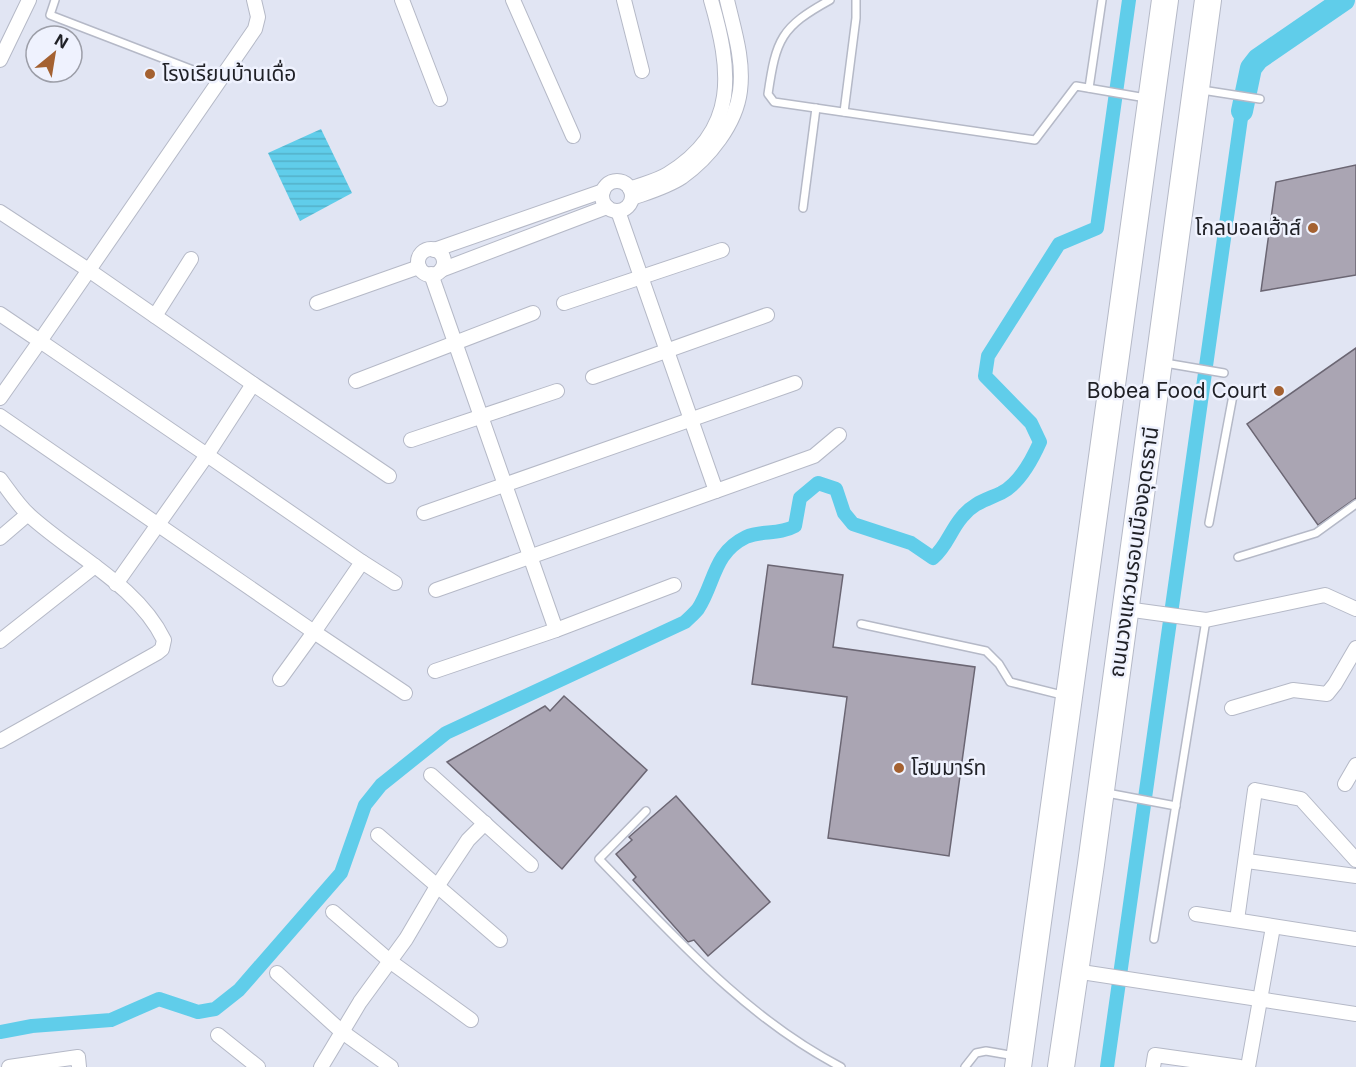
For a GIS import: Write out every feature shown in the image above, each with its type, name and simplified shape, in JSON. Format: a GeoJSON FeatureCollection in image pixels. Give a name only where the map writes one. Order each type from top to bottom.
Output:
{"type":"FeatureCollection","features":[{"type":"Feature","properties":{"kind":"highway","name":"ถนนวงแหวนรอบเมืองอุดรธานี"},"geometry":{"type":"LineString","coordinates":[[1018,1062],[1071,696],[1143,97],[1165,0]]}},
{"type":"Feature","properties":{"kind":"highway","name":"ถนนวงแหวนรอบเมืองอุดรธานี"},"geometry":{"type":"LineString","coordinates":[[1061,1067],[1075,971],[1110,794],[1138,611],[1159,363],[1208,0]]}},
{"type":"Feature","properties":{"kind":"street"},"geometry":{"type":"LineString","coordinates":[[0,60],[29,0]]}},
{"type":"Feature","properties":{"kind":"street"},"geometry":{"type":"LineString","coordinates":[[0,398],[90,271],[255,29],[258,17],[254,0]]}},
{"type":"Feature","properties":{"kind":"street"},"geometry":{"type":"LineString","coordinates":[[402,0],[440,99]]}},
{"type":"Feature","properties":{"kind":"street"},"geometry":{"type":"LineString","coordinates":[[513,0],[573,136]]}},
{"type":"Feature","properties":{"kind":"street"},"geometry":{"type":"LineString","coordinates":[[624,0],[642,71]]}},
{"type":"Feature","properties":{"kind":"street"},"geometry":{"type":"LineString","coordinates":[[631,194],[667,175],[695,154],[722,111],[726,95],[726,70],[722,39],[711,0]]}},
{"type":"Feature","properties":{"kind":"street"},"geometry":{"type":"LineString","coordinates":[[631,194],[668,185],[682,177],[697,164],[725,131],[740,91],[740,64],[727,0]]}},
{"type":"Feature","properties":{"kind":"street"},"geometry":{"type":"LineString","coordinates":[[317,303],[430,270],[613,209],[629,205],[631,194],[622,182],[615,181],[607,185],[602,199],[613,209],[642,279],[716,491]]}},
{"type":"Feature","properties":{"kind":"street"},"geometry":{"type":"LineString","coordinates":[[556,630],[430,270],[421,254],[603,191]]}},
{"type":"Feature","properties":{"kind":"street"},"geometry":{"type":"LineString","coordinates":[[0,212],[389,476]]}},
{"type":"Feature","properties":{"kind":"street"},"geometry":{"type":"LineString","coordinates":[[519,221],[525,240]]}},
{"type":"Feature","properties":{"kind":"street"},"geometry":{"type":"LineString","coordinates":[[430,270],[444,262],[442,256],[434,250]]}},
{"type":"Feature","properties":{"kind":"street"},"geometry":{"type":"LineString","coordinates":[[564,303],[642,279],[722,250]]}},
{"type":"Feature","properties":{"kind":"street"},"geometry":{"type":"LineString","coordinates":[[155,316],[191,259]]}},
{"type":"Feature","properties":{"kind":"street"},"geometry":{"type":"LineString","coordinates":[[356,381],[533,313]]}},
{"type":"Feature","properties":{"kind":"street"},"geometry":{"type":"LineString","coordinates":[[0,314],[395,583]]}},
{"type":"Feature","properties":{"kind":"street"},"geometry":{"type":"LineString","coordinates":[[593,376],[767,315]]}},
{"type":"Feature","properties":{"kind":"street"},"geometry":{"type":"LineString","coordinates":[[424,513],[692,421],[795,383]]}},
{"type":"Feature","properties":{"kind":"street"},"geometry":{"type":"LineString","coordinates":[[116,584],[207,455],[253,384]]}},
{"type":"Feature","properties":{"kind":"street"},"geometry":{"type":"LineString","coordinates":[[411,440],[557,391]]}},
{"type":"Feature","properties":{"kind":"street"},"geometry":{"type":"LineString","coordinates":[[0,416],[405,693]]}},
{"type":"Feature","properties":{"kind":"street"},"geometry":{"type":"LineString","coordinates":[[436,590],[814,456],[839,435]]}},
{"type":"Feature","properties":{"kind":"street"},"geometry":{"type":"LineString","coordinates":[[0,479],[28,514],[95,566],[153,617],[164,640],[162,649],[0,741]]}},
{"type":"Feature","properties":{"kind":"street"},"geometry":{"type":"LineString","coordinates":[[0,538],[28,514]]}},
{"type":"Feature","properties":{"kind":"street"},"geometry":{"type":"LineString","coordinates":[[280,680],[362,562]]}},
{"type":"Feature","properties":{"kind":"street"},"geometry":{"type":"LineString","coordinates":[[0,641],[95,566]]}},
{"type":"Feature","properties":{"kind":"street"},"geometry":{"type":"LineString","coordinates":[[435,671],[556,630],[674,585]]}},
{"type":"Feature","properties":{"kind":"street"},"geometry":{"type":"LineString","coordinates":[[1138,611],[1206,620],[1325,595],[1356,609]]}},
{"type":"Feature","properties":{"kind":"street"},"geometry":{"type":"LineString","coordinates":[[1232,708],[1293,690],[1327,694],[1356,648]]}},
{"type":"Feature","properties":{"kind":"street"},"geometry":{"type":"LineString","coordinates":[[1345,784],[1356,765]]}},
{"type":"Feature","properties":{"kind":"street"},"geometry":{"type":"LineString","coordinates":[[431,775],[531,865]]}},
{"type":"Feature","properties":{"kind":"street"},"geometry":{"type":"LineString","coordinates":[[1236,920],[1247,861],[1255,790],[1300,799],[1356,860]]}},
{"type":"Feature","properties":{"kind":"street"},"geometry":{"type":"LineString","coordinates":[[321,1067],[341,1031],[391,962],[468,840],[485,824]]}},
{"type":"Feature","properties":{"kind":"street"},"geometry":{"type":"LineString","coordinates":[[378,835],[500,940]]}},
{"type":"Feature","properties":{"kind":"street"},"geometry":{"type":"LineString","coordinates":[[1247,861],[1356,876]]}},
{"type":"Feature","properties":{"kind":"street"},"geometry":{"type":"LineString","coordinates":[[333,912],[391,962],[471,1020]]}},
{"type":"Feature","properties":{"kind":"street"},"geometry":{"type":"LineString","coordinates":[[1196,914],[1356,939]]}},
{"type":"Feature","properties":{"kind":"street"},"geometry":{"type":"LineString","coordinates":[[1248,1067],[1273,927]]}},
{"type":"Feature","properties":{"kind":"street"},"geometry":{"type":"LineString","coordinates":[[1075,971],[1356,1014]]}},
{"type":"Feature","properties":{"kind":"street"},"geometry":{"type":"LineString","coordinates":[[277,973],[341,1031],[391,1067]]}},
{"type":"Feature","properties":{"kind":"street"},"geometry":{"type":"LineString","coordinates":[[219,1035],[258,1067]]}},
{"type":"Feature","properties":{"kind":"street"},"geometry":{"type":"LineString","coordinates":[[1153,1067],[1155,1055],[1240,1067]]}},
{"type":"Feature","properties":{"kind":"street"},"geometry":{"type":"LineString","coordinates":[[9,1067],[78,1057],[79,1067]]}},
{"type":"Feature","properties":{"kind":"lane"},"geometry":{"type":"LineString","coordinates":[[55,0],[50,15],[219,80]]}},
{"type":"Feature","properties":{"kind":"lane"},"geometry":{"type":"LineString","coordinates":[[830,0],[799,17],[781,38],[768,94],[774,102],[1035,140],[1076,86],[1143,97]]}},
{"type":"Feature","properties":{"kind":"lane"},"geometry":{"type":"LineString","coordinates":[[844,112],[856,18],[856,0]]}},
{"type":"Feature","properties":{"kind":"lane"},"geometry":{"type":"LineString","coordinates":[[1089,88],[1102,0]]}},
{"type":"Feature","properties":{"kind":"lane"},"geometry":{"type":"LineString","coordinates":[[1196,90],[1260,99]]}},
{"type":"Feature","properties":{"kind":"lane"},"geometry":{"type":"LineString","coordinates":[[803,208],[816,108]]}},
{"type":"Feature","properties":{"kind":"lane"},"geometry":{"type":"LineString","coordinates":[[1159,363],[1224,373]]}},
{"type":"Feature","properties":{"kind":"lane"},"geometry":{"type":"LineString","coordinates":[[1209,523],[1234,390]]}},
{"type":"Feature","properties":{"kind":"lane"},"geometry":{"type":"LineString","coordinates":[[1238,557],[1316,532],[1356,504]]}},
{"type":"Feature","properties":{"kind":"lane"},"geometry":{"type":"LineString","coordinates":[[1154,939],[1173,806],[1206,620]]}},
{"type":"Feature","properties":{"kind":"lane"},"geometry":{"type":"LineString","coordinates":[[861,624],[977,648],[993,656],[1010,682],[1037,691],[1071,696]]}},
{"type":"Feature","properties":{"kind":"lane"},"geometry":{"type":"LineString","coordinates":[[1110,794],[1173,806]]}},
{"type":"Feature","properties":{"kind":"lane"},"geometry":{"type":"LineString","coordinates":[[646,811],[599,859],[689,951],[729,987],[774,1025],[813,1053],[841,1067]]}},
{"type":"Feature","properties":{"kind":"lane"},"geometry":{"type":"LineString","coordinates":[[965,1067],[976,1053],[986,1051],[1018,1062]]}},
{"type":"Feature","properties":{"kind":"water"},"geometry":{"type":"Polygon","coordinates":[[[321,129],[352,193],[300,221],[268,153],[321,129]]]}},
{"type":"Feature","properties":{"kind":"building","name":"โกลบอลเฮ้าส์"},"geometry":{"type":"Polygon","coordinates":[[[1356,165],[1356,275],[1261,291],[1276,182],[1356,165]]]}},
{"type":"Feature","properties":{"kind":"building"},"geometry":{"type":"Polygon","coordinates":[[[1356,348],[1356,498],[1318,525],[1247,424],[1356,348]]]}},
{"type":"Feature","properties":{"kind":"building","name":"โฮมมาร์ท"},"geometry":{"type":"Polygon","coordinates":[[[768,565],[843,575],[833,647],[975,667],[949,856],[828,838],[847,697],[752,684],[768,565]]]}},
{"type":"Feature","properties":{"kind":"building"},"geometry":{"type":"Polygon","coordinates":[[[564,696],[647,770],[562,869],[447,762],[545,706],[550,711],[564,696]]]}},
{"type":"Feature","properties":{"kind":"building"},"geometry":{"type":"Polygon","coordinates":[[[676,796],[770,902],[708,956],[694,940],[688,942],[633,880],[636,877],[616,854],[632,840],[629,837],[676,796]]]}},
{"type":"Feature","properties":{"kind":"waterway"},"geometry":{"type":"LineString","coordinates":[[0,1032],[32,1026],[111,1020],[159,999],[198,1012],[215,1009],[239,990],[341,873],[365,805],[381,785],[446,733],[685,622],[704,599],[716,569],[727,551],[746,537],[783,531],[795,526],[800,498],[818,483],[836,489],[844,513],[853,524],[911,543],[933,558],[966,512],[1014,484],[1029,464],[1040,442],[1031,423],[985,376],[988,356],[1059,244],[1097,228],[1129,0]]}},
{"type":"Feature","properties":{"kind":"waterway"},"geometry":{"type":"LineString","coordinates":[[1242,111],[1251,68],[1258,59],[1344,0]]}},
{"type":"Feature","properties":{"kind":"waterway"},"geometry":{"type":"LineString","coordinates":[[1107,1067],[1242,111]]}},
{"type":"Feature","properties":{"kind":"place","name":"โรงเรียนบ้านเดื่อ"},"geometry":{"type":"Point","coordinates":[150,74]}},
{"type":"Feature","properties":{"kind":"place","name":"โกลบอลเฮ้าส์"},"geometry":{"type":"Point","coordinates":[1313,228]}},
{"type":"Feature","properties":{"kind":"place","name":"Bobea Food Court"},"geometry":{"type":"Point","coordinates":[1279,391]}},
{"type":"Feature","properties":{"kind":"place","name":"โฮมมาร์ท"},"geometry":{"type":"Point","coordinates":[899,768]}}]}
